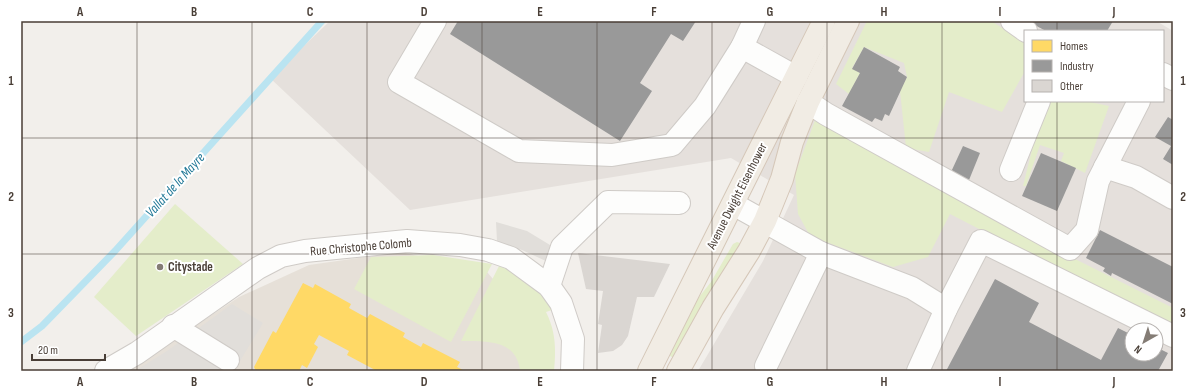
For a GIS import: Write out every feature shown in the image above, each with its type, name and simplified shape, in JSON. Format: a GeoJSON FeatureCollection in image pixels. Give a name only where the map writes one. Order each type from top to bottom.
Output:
{"type":"FeatureCollection","features":[{"type":"Feature","properties":{"kind":"main road","name":"Avenue Dwight Eisenhower"},"geometry":{"type":"LineString","coordinates":[[649,371],[824,21]]}},
{"type":"Feature","properties":{"kind":"main road","name":"Avenue Dwight Eisenhower"},"geometry":{"type":"LineString","coordinates":[[678,371],[713,308],[749,251],[765,221],[782,179],[792,142],[808,102],[848,21]]}},
{"type":"Feature","properties":{"kind":"street"},"geometry":{"type":"LineString","coordinates":[[435,21],[399,82],[519,151],[612,155],[672,145],[705,106],[742,47],[754,21]]}},
{"type":"Feature","properties":{"kind":"street"},"geometry":{"type":"LineString","coordinates":[[1012,21],[1025,30]]}},
{"type":"Feature","properties":{"kind":"street"},"geometry":{"type":"LineString","coordinates":[[742,47],[796,78]]}},
{"type":"Feature","properties":{"kind":"street"},"geometry":{"type":"LineString","coordinates":[[1164,74],[1173,79]]}},
{"type":"Feature","properties":{"kind":"street"},"geometry":{"type":"LineString","coordinates":[[808,102],[826,114],[1070,249],[1087,230],[1098,180],[1138,102]]}},
{"type":"Feature","properties":{"kind":"street"},"geometry":{"type":"LineString","coordinates":[[1011,170],[1039,102]]}},
{"type":"Feature","properties":{"kind":"street"},"geometry":{"type":"LineString","coordinates":[[1105,167],[1136,177],[1173,198]]}},
{"type":"Feature","properties":{"kind":"street"},"geometry":{"type":"LineString","coordinates":[[549,286],[562,247],[608,202],[679,203]]}},
{"type":"Feature","properties":{"kind":"street"},"geometry":{"type":"LineString","coordinates":[[733,204],[821,253],[912,288],[946,309]]}},
{"type":"Feature","properties":{"kind":"street","name":"Rue Christophe Colomb"},"geometry":{"type":"LineString","coordinates":[[106,371],[137,353],[173,326],[258,268],[281,256],[304,251],[407,241],[460,245],[488,250],[510,258],[549,286],[561,303],[573,339],[572,371]]}},
{"type":"Feature","properties":{"kind":"street"},"geometry":{"type":"LineString","coordinates":[[918,371],[946,309],[980,241],[1173,336]]}},
{"type":"Feature","properties":{"kind":"street"},"geometry":{"type":"LineString","coordinates":[[766,366],[821,253]]}},
{"type":"Feature","properties":{"kind":"street"},"geometry":{"type":"LineString","coordinates":[[173,326],[228,360]]}},
{"type":"Feature","properties":{"kind":"shaded area"},"geometry":{"type":"Polygon","coordinates":[[[330,21],[1158,21],[1173,31],[1173,371],[698,371],[763,261],[794,195],[731,158],[410,210],[270,78],[330,21]]]}},
{"type":"Feature","properties":{"kind":"shaded area"},"geometry":{"type":"Polygon","coordinates":[[[496,222],[527,231],[550,245],[548,262],[497,241],[496,222]]]}},
{"type":"Feature","properties":{"kind":"shaded area"},"geometry":{"type":"Polygon","coordinates":[[[401,252],[487,272],[542,336],[525,371],[127,371],[239,297],[309,265],[401,252]]]}},
{"type":"Feature","properties":{"kind":"shaded area"},"geometry":{"type":"Polygon","coordinates":[[[232,304],[263,323],[234,371],[135,371],[167,351],[232,304]]]}},
{"type":"Feature","properties":{"kind":"green space"},"geometry":{"type":"Polygon","coordinates":[[[867,21],[991,21],[1024,41],[1024,73],[1002,112],[949,92],[929,152],[906,148],[900,91],[907,77],[904,63],[864,47],[852,68],[860,73],[849,94],[836,84],[867,21]]]}},
{"type":"Feature","properties":{"kind":"green space"},"geometry":{"type":"Polygon","coordinates":[[[1044,102],[1090,102],[1109,106],[1085,173],[1061,161],[1064,153],[1040,145],[1026,186],[1023,186],[1044,102]]]}},
{"type":"Feature","properties":{"kind":"green space"},"geometry":{"type":"Polygon","coordinates":[[[817,115],[911,172],[1077,260],[1173,308],[1173,329],[1164,324],[1164,322],[1159,322],[950,214],[928,257],[893,267],[810,236],[798,214],[795,174],[817,115]]]}},
{"type":"Feature","properties":{"kind":"green space"},"geometry":{"type":"Polygon","coordinates":[[[175,204],[243,264],[136,336],[94,297],[175,204]]]}},
{"type":"Feature","properties":{"kind":"green space"},"geometry":{"type":"Polygon","coordinates":[[[737,242],[740,243],[741,248],[676,359],[666,354],[695,302],[711,282],[733,244],[737,242]]]}},
{"type":"Feature","properties":{"kind":"green space"},"geometry":{"type":"Polygon","coordinates":[[[433,255],[492,264],[451,342],[354,289],[371,257],[433,255]]]}},
{"type":"Feature","properties":{"kind":"green space"},"geometry":{"type":"Polygon","coordinates":[[[499,266],[522,277],[530,283],[548,302],[552,310],[546,312],[552,327],[554,341],[554,371],[520,371],[518,361],[513,353],[506,347],[489,342],[461,341],[499,266]]]}},
{"type":"Feature","properties":{"kind":"building: Homes"},"geometry":{"type":"Polygon","coordinates":[[[303,283],[313,288],[315,284],[351,304],[349,308],[367,318],[370,314],[405,333],[403,337],[421,347],[423,343],[460,362],[457,367],[465,371],[377,371],[347,355],[349,351],[319,335],[314,344],[318,347],[307,368],[302,365],[299,371],[256,371],[254,367],[273,331],[276,333],[303,283]]]}},
{"type":"Feature","properties":{"kind":"building: Industry"},"geometry":{"type":"Polygon","coordinates":[[[458,21],[696,21],[683,41],[671,34],[640,83],[652,91],[620,141],[450,34],[458,21]]]}},
{"type":"Feature","properties":{"kind":"building: Industry"},"geometry":{"type":"Polygon","coordinates":[[[1027,21],[1113,21],[1108,30],[1044,30],[1027,21]]]}},
{"type":"Feature","properties":{"kind":"building: Industry"},"geometry":{"type":"Polygon","coordinates":[[[864,47],[900,67],[898,71],[907,77],[889,116],[885,114],[882,121],[875,118],[872,122],[842,106],[860,73],[852,69],[864,47]]]}},
{"type":"Feature","properties":{"kind":"building: Industry"},"geometry":{"type":"Polygon","coordinates":[[[1168,117],[1173,120],[1173,165],[1163,159],[1171,146],[1155,137],[1168,117]]]}},
{"type":"Feature","properties":{"kind":"building: Industry"},"geometry":{"type":"Polygon","coordinates":[[[963,146],[980,153],[969,180],[951,172],[963,146]]]}},
{"type":"Feature","properties":{"kind":"building: Industry"},"geometry":{"type":"Polygon","coordinates":[[[1041,153],[1076,168],[1057,211],[1022,196],[1041,153]]]}},
{"type":"Feature","properties":{"kind":"building: Industry"},"geometry":{"type":"Polygon","coordinates":[[[1100,230],[1173,267],[1173,304],[1112,273],[1111,276],[1103,271],[1105,268],[1086,258],[1100,230]]]}},
{"type":"Feature","properties":{"kind":"building: Industry"},"geometry":{"type":"Polygon","coordinates":[[[995,279],[1039,303],[1029,322],[1101,360],[1118,328],[1124,331],[1124,362],[1163,362],[1158,371],[946,371],[995,279]]]}},
{"type":"Feature","properties":{"kind":"building: Industry"},"geometry":{"type":"Polygon","coordinates":[[[1164,351],[1168,353],[1164,360],[1164,351]]]}},
{"type":"Feature","properties":{"kind":"building: Other"},"geometry":{"type":"Polygon","coordinates":[[[578,253],[670,264],[654,297],[637,297],[628,336],[622,345],[613,351],[598,353],[602,325],[598,324],[603,291],[586,289],[578,253]]]}},
{"type":"Feature","properties":{"kind":"waterway","name":"Vallat de la Mayre"},"geometry":{"type":"LineString","coordinates":[[21,342],[42,326],[115,251],[322,21]]}},
{"type":"Feature","properties":{"kind":"place","name":"Citystade"},"geometry":{"type":"Point","coordinates":[160,267]}}]}
